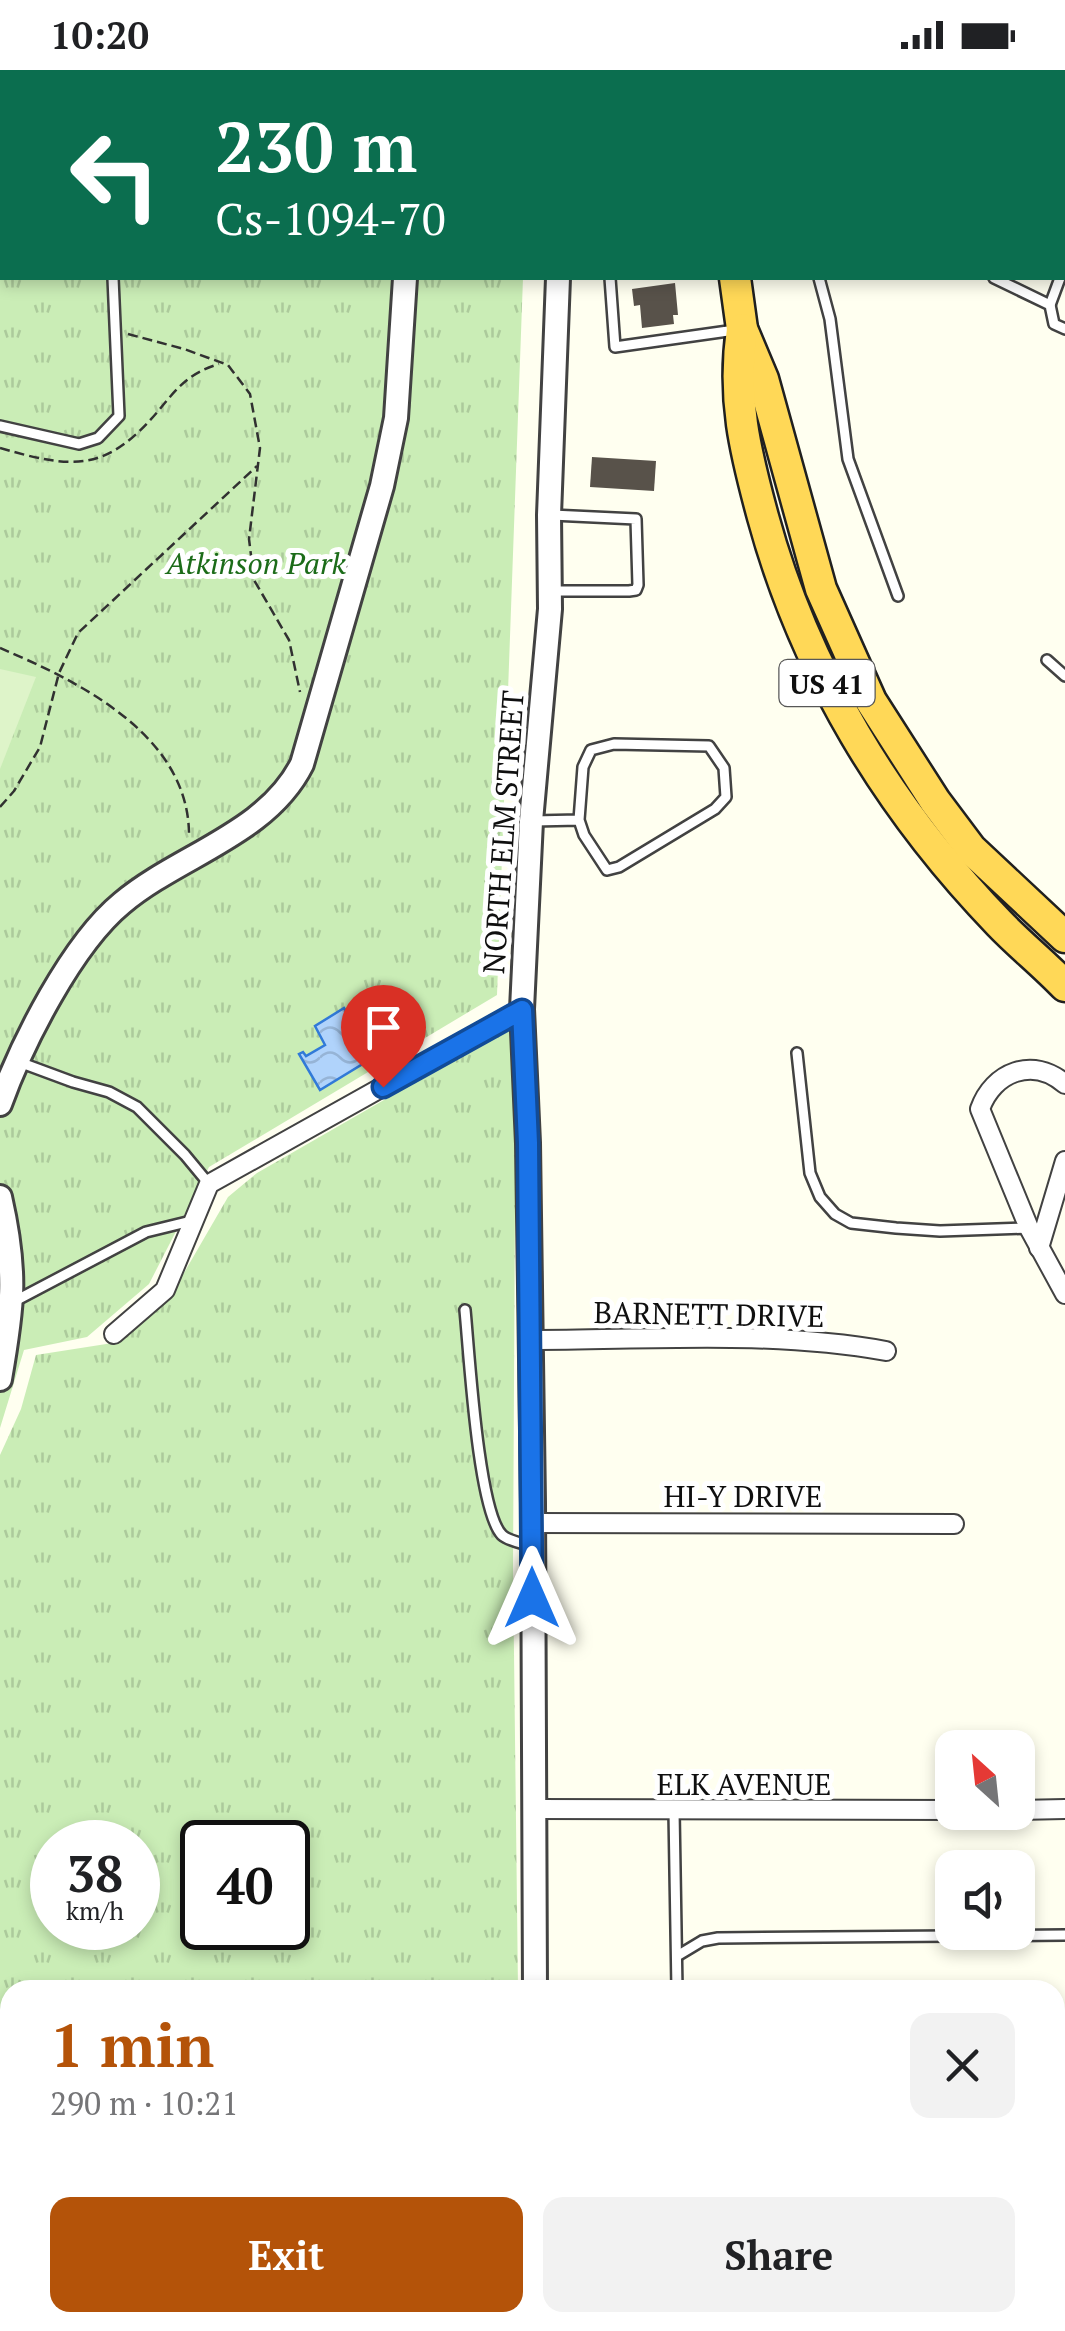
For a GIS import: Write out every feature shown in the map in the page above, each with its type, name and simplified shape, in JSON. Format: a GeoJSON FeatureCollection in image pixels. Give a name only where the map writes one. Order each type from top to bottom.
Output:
{"type":"FeatureCollection","features":[{"type":"Feature","properties":{"kind":"highway","name":"US 41"},"geometry":{"type":"LineString","coordinates":[[735,280],[742,329],[737,381],[742,436],[794,616],[881,780],[986,909],[1061,980]]}},
{"type":"Feature","properties":{"kind":"highway","name":"US 41"},"geometry":{"type":"LineString","coordinates":[[742,329],[763,379],[822,589],[848,655],[904,754],[971,848],[1065,937]]}},
{"type":"Feature","properties":{"kind":"highway"},"geometry":{"type":"LineString","coordinates":[[971,848],[1065,910]]}},
{"type":"Feature","properties":{"kind":"street"},"geometry":{"type":"LineString","coordinates":[[0,1104],[18,1061],[63,978],[94,931],[122,903],[274,804],[302,764],[382,486],[396,418],[405,280]]}},
{"type":"Feature","properties":{"kind":"street","name":"NORTH ELM STREET"},"geometry":{"type":"LineString","coordinates":[[535,1980],[528,1143],[522,1010],[531,821],[550,591],[558,280]]}},
{"type":"Feature","properties":{"kind":"street"},"geometry":{"type":"LineString","coordinates":[[114,1334],[165,1290],[208,1184],[522,1010]]}},
{"type":"Feature","properties":{"kind":"street"},"geometry":{"type":"LineString","coordinates":[[1065,1084],[1055,1075],[1036,1068],[1014,1071],[986,1092],[980,1110],[1028,1228],[1065,1294]]}},
{"type":"Feature","properties":{"kind":"street"},"geometry":{"type":"LineString","coordinates":[[1039,1248],[1065,1161]]}},
{"type":"Feature","properties":{"kind":"street"},"geometry":{"type":"LineString","coordinates":[[0,1197],[10,1243],[13,1302],[0,1379]]}},
{"type":"Feature","properties":{"kind":"street","name":"BARNETT DRIVE"},"geometry":{"type":"LineString","coordinates":[[530,1340],[707,1336],[844,1343],[886,1350]]}},
{"type":"Feature","properties":{"kind":"street","name":"HI-Y DRIVE"},"geometry":{"type":"LineString","coordinates":[[532,1534],[954,1524]]}},
{"type":"Feature","properties":{"kind":"street","name":"ELK AVENUE"},"geometry":{"type":"LineString","coordinates":[[535,1808],[935,1810]]}},
{"type":"Feature","properties":{"kind":"street"},"geometry":{"type":"LineString","coordinates":[[1035,1810],[1065,1809]]}},
{"type":"Feature","properties":{"kind":"lane"},"geometry":{"type":"LineString","coordinates":[[0,426],[79,444],[98,438],[119,416],[112,280]]}},
{"type":"Feature","properties":{"kind":"lane"},"geometry":{"type":"LineString","coordinates":[[610,280],[615,348],[742,329]]}},
{"type":"Feature","properties":{"kind":"lane"},"geometry":{"type":"LineString","coordinates":[[820,280],[830,319],[848,460],[898,596]]}},
{"type":"Feature","properties":{"kind":"lane"},"geometry":{"type":"LineString","coordinates":[[998,280],[1050,305]]}},
{"type":"Feature","properties":{"kind":"lane"},"geometry":{"type":"LineString","coordinates":[[1060,280],[1050,305],[1054,324],[1065,328]]}},
{"type":"Feature","properties":{"kind":"lane"},"geometry":{"type":"LineString","coordinates":[[549,515],[636,519],[638,585],[630,591],[550,591]]}},
{"type":"Feature","properties":{"kind":"lane"},"geometry":{"type":"LineString","coordinates":[[1046,660],[1065,676]]}},
{"type":"Feature","properties":{"kind":"lane"},"geometry":{"type":"LineString","coordinates":[[614,744],[709,746],[724,768],[726,798],[715,809],[619,867],[607,870],[579,820],[583,767],[591,750],[614,744]]}},
{"type":"Feature","properties":{"kind":"lane"},"geometry":{"type":"LineString","coordinates":[[531,821],[579,820]]}},
{"type":"Feature","properties":{"kind":"lane"},"geometry":{"type":"LineString","coordinates":[[797,1054],[810,1173],[820,1197],[835,1214],[851,1222],[911,1229],[1028,1228]]}},
{"type":"Feature","properties":{"kind":"lane"},"geometry":{"type":"LineString","coordinates":[[18,1061],[109,1092],[136,1107],[185,1155],[208,1184]]}},
{"type":"Feature","properties":{"kind":"lane"},"geometry":{"type":"LineString","coordinates":[[13,1302],[146,1232],[194,1220]]}},
{"type":"Feature","properties":{"kind":"lane"},"geometry":{"type":"LineString","coordinates":[[465,1310],[491,1516],[503,1536],[532,1534]]}},
{"type":"Feature","properties":{"kind":"lane"},"geometry":{"type":"LineString","coordinates":[[674,1811],[677,1980]]}},
{"type":"Feature","properties":{"kind":"lane"},"geometry":{"type":"LineString","coordinates":[[677,1956],[692,1945],[718,1938],[1065,1935]]}},
{"type":"Feature","properties":{"kind":"path"},"geometry":{"type":"LineString","coordinates":[[116,332],[184,349],[228,366],[250,394],[260,448],[249,538],[254,580],[289,640],[301,702]]}},
{"type":"Feature","properties":{"kind":"path"},"geometry":{"type":"LineString","coordinates":[[0,807],[14,792],[40,747],[59,673],[78,633],[258,465]]}},
{"type":"Feature","properties":{"kind":"path"},"geometry":{"type":"LineString","coordinates":[[0,648],[59,673],[138,727],[172,766],[189,820],[188,859]]}},
{"type":"Feature","properties":{"kind":"green space","name":"Atkinson Park"},"geometry":{"type":"Polygon","coordinates":[[[0,280],[523,280],[497,995],[209,1167],[149,1284],[87,1337],[24,1350],[0,1428],[0,280]]]}},
{"type":"Feature","properties":{"kind":"green space"},"geometry":{"type":"Polygon","coordinates":[[[0,669],[36,677],[0,769],[0,669]]]}},
{"type":"Feature","properties":{"kind":"green space"},"geometry":{"type":"Polygon","coordinates":[[[516,1024],[513,1568],[518,1980],[0,1980],[0,1455],[21,1409],[36,1355],[119,1342],[170,1297],[228,1197],[257,1173],[516,1024]]]}},
{"type":"Feature","properties":{"kind":"water"},"geometry":{"type":"Polygon","coordinates":[[[344,1008],[374,1057],[320,1090],[299,1054],[303,1052],[306,1056],[325,1045],[315,1026],[344,1008]]]}},
{"type":"Feature","properties":{"kind":"building"},"geometry":{"type":"Polygon","coordinates":[[[675,283],[678,315],[673,315],[674,324],[642,328],[640,305],[634,306],[632,289],[675,283]]]}},
{"type":"Feature","properties":{"kind":"building"},"geometry":{"type":"Polygon","coordinates":[[[592,457],[656,461],[654,491],[590,487],[592,457]]]}},
{"type":"Feature","properties":{"kind":"route"},"geometry":{"type":"LineString","coordinates":[[383,1087],[522,1010],[528,1143],[532,1598]]}}]}
